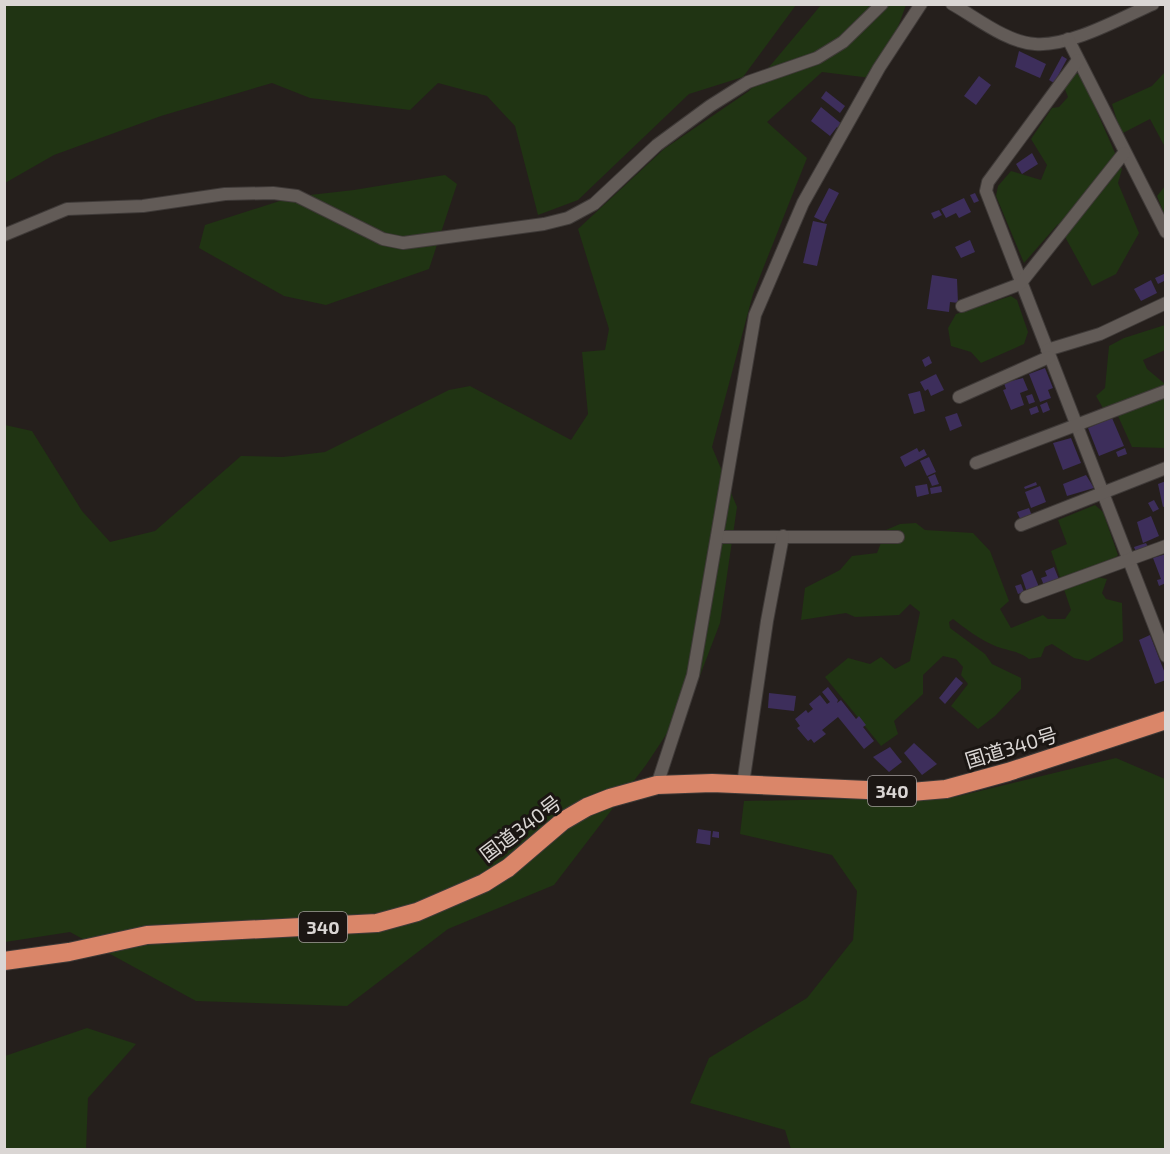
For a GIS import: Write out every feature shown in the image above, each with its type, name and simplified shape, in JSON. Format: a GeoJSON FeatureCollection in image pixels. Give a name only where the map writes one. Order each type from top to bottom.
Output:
{"type":"FeatureCollection","features":[{"type":"Feature","properties":{"kind":"highway","name":"国道340号"},"geometry":{"type":"LineString","coordinates":[[4,961],[69,952],[156,934],[377,923],[417,912],[484,883],[508,868],[563,821],[587,807],[657,785],[743,784],[910,792],[946,789],[1008,772],[1166,720]]}},
{"type":"Feature","properties":{"kind":"street"},"geometry":{"type":"LineString","coordinates":[[4,236],[67,209],[143,207],[225,194],[249,193],[297,196],[383,239],[403,243],[544,224],[568,218],[594,204],[657,145],[710,105],[748,82],[818,58],[843,42],[882,4]]}},
{"type":"Feature","properties":{"kind":"street"},"geometry":{"type":"LineString","coordinates":[[657,785],[693,675],[755,315],[802,203],[879,68],[921,4]]}},
{"type":"Feature","properties":{"kind":"street"},"geometry":{"type":"LineString","coordinates":[[952,4],[1009,37],[1034,44],[1068,39],[1153,4]]}},
{"type":"Feature","properties":{"kind":"street"},"geometry":{"type":"LineString","coordinates":[[1068,39],[1166,232]]}},
{"type":"Feature","properties":{"kind":"street"},"geometry":{"type":"LineString","coordinates":[[1078,60],[988,182],[986,191],[1102,493],[1129,560],[1160,626],[1166,656]]}},
{"type":"Feature","properties":{"kind":"street"},"geometry":{"type":"LineString","coordinates":[[962,306],[1020,284],[1124,153]]}},
{"type":"Feature","properties":{"kind":"street"},"geometry":{"type":"LineString","coordinates":[[959,397],[1048,354],[1100,334],[1166,303]]}},
{"type":"Feature","properties":{"kind":"street"},"geometry":{"type":"LineString","coordinates":[[976,463],[1166,391]]}},
{"type":"Feature","properties":{"kind":"street"},"geometry":{"type":"LineString","coordinates":[[1021,525],[1166,468]]}},
{"type":"Feature","properties":{"kind":"street"},"geometry":{"type":"LineString","coordinates":[[743,784],[767,621],[783,536]]}},
{"type":"Feature","properties":{"kind":"street"},"geometry":{"type":"LineString","coordinates":[[717,537],[898,537]]}},
{"type":"Feature","properties":{"kind":"street"},"geometry":{"type":"LineString","coordinates":[[1026,597],[1166,546]]}},
{"type":"Feature","properties":{"kind":"green space"},"geometry":{"type":"Polygon","coordinates":[[[5,5],[796,5],[743,77],[689,94],[578,200],[538,215],[515,126],[487,96],[438,83],[410,110],[310,98],[272,83],[161,116],[54,155],[5,183],[5,5]]]}},
{"type":"Feature","properties":{"kind":"green space"},"geometry":{"type":"Polygon","coordinates":[[[821,5],[906,5],[879,79],[822,72],[767,122],[807,158],[753,294],[712,447],[737,507],[720,623],[693,694],[646,765],[554,885],[448,929],[347,1006],[196,1001],[70,932],[5,942],[5,425],[32,431],[82,511],[110,542],[155,531],[241,456],[283,457],[325,452],[449,390],[470,386],[571,440],[588,414],[582,352],[605,350],[609,329],[578,229],[664,149],[749,91],[821,5]]]}},
{"type":"Feature","properties":{"kind":"green space"},"geometry":{"type":"Polygon","coordinates":[[[1165,72],[1165,147],[1150,119],[1121,134],[1112,104],[1152,86],[1165,72]]]}},
{"type":"Feature","properties":{"kind":"green space"},"geometry":{"type":"Polygon","coordinates":[[[1075,73],[1081,75],[1122,169],[1118,183],[1139,233],[1116,274],[1092,286],[1058,224],[1024,263],[996,196],[998,186],[1011,171],[1041,180],[1047,165],[1031,139],[1052,108],[1059,107],[1068,97],[1064,87],[1075,73]]]}},
{"type":"Feature","properties":{"kind":"green space"},"geometry":{"type":"Polygon","coordinates":[[[445,175],[457,184],[429,269],[326,305],[284,296],[199,248],[205,225],[292,197],[354,190],[445,175]]]}},
{"type":"Feature","properties":{"kind":"green space"},"geometry":{"type":"Polygon","coordinates":[[[1165,186],[1165,216],[1157,196],[1165,186]]]}},
{"type":"Feature","properties":{"kind":"green space"},"geometry":{"type":"Polygon","coordinates":[[[1011,296],[1017,300],[1028,332],[1024,344],[981,363],[971,352],[951,346],[948,328],[956,314],[1011,296]]]}},
{"type":"Feature","properties":{"kind":"green space"},"geometry":{"type":"Polygon","coordinates":[[[1165,325],[1165,350],[1143,360],[1147,369],[1165,384],[1165,448],[1132,447],[1113,405],[1103,408],[1096,396],[1105,388],[1109,346],[1124,338],[1165,325]]]}},
{"type":"Feature","properties":{"kind":"green space"},"geometry":{"type":"Polygon","coordinates":[[[1095,505],[1103,512],[1118,555],[1097,577],[1107,579],[1102,593],[1106,599],[1122,603],[1123,641],[1088,661],[1074,658],[1052,644],[1045,647],[1041,657],[1029,659],[988,643],[953,619],[949,622],[950,628],[985,654],[992,664],[1021,678],[1021,689],[995,716],[978,729],[951,706],[968,684],[961,675],[963,667],[956,659],[943,656],[923,675],[923,694],[894,721],[898,734],[881,746],[825,677],[848,658],[870,664],[881,657],[895,669],[910,661],[920,612],[910,604],[899,615],[855,617],[846,613],[801,620],[805,588],[840,570],[852,556],[877,553],[886,530],[900,524],[916,523],[925,530],[973,533],[990,551],[1009,601],[1000,609],[1011,628],[1043,615],[1048,619],[1065,619],[1071,610],[1051,551],[1067,544],[1058,520],[1095,505]]]}},
{"type":"Feature","properties":{"kind":"green space"},"geometry":{"type":"Polygon","coordinates":[[[1116,758],[1165,779],[1165,1149],[791,1149],[785,1130],[690,1103],[709,1058],[807,998],[853,940],[857,891],[832,855],[740,834],[744,801],[955,797],[1116,758]]]}},
{"type":"Feature","properties":{"kind":"green space"},"geometry":{"type":"Polygon","coordinates":[[[87,1028],[136,1044],[88,1098],[86,1149],[5,1149],[5,1056],[87,1028]]]}},
{"type":"Feature","properties":{"kind":"building"},"geometry":{"type":"Polygon","coordinates":[[[1019,51],[1046,64],[1040,78],[1015,67],[1019,51]]]}},
{"type":"Feature","properties":{"kind":"building"},"geometry":{"type":"Polygon","coordinates":[[[1062,56],[1067,59],[1054,83],[1049,80],[1062,56]]]}},
{"type":"Feature","properties":{"kind":"building"},"geometry":{"type":"Polygon","coordinates":[[[979,76],[991,85],[976,105],[964,96],[979,76]]]}},
{"type":"Feature","properties":{"kind":"building"},"geometry":{"type":"Polygon","coordinates":[[[826,91],[845,106],[840,113],[821,98],[826,91]]]}},
{"type":"Feature","properties":{"kind":"building"},"geometry":{"type":"Polygon","coordinates":[[[821,107],[843,125],[840,129],[837,127],[830,136],[811,121],[821,107]]]}},
{"type":"Feature","properties":{"kind":"building"},"geometry":{"type":"Polygon","coordinates":[[[1032,153],[1038,164],[1022,174],[1016,164],[1032,153]]]}},
{"type":"Feature","properties":{"kind":"building"},"geometry":{"type":"Polygon","coordinates":[[[829,188],[839,193],[824,222],[814,217],[829,188]]]}},
{"type":"Feature","properties":{"kind":"building"},"geometry":{"type":"Polygon","coordinates":[[[975,193],[979,201],[974,203],[970,195],[975,193]]]}},
{"type":"Feature","properties":{"kind":"building"},"geometry":{"type":"Polygon","coordinates":[[[964,198],[971,212],[959,218],[956,213],[946,218],[941,209],[964,198]]]}},
{"type":"Feature","properties":{"kind":"building"},"geometry":{"type":"Polygon","coordinates":[[[939,210],[942,215],[934,219],[931,213],[939,210]]]}},
{"type":"Feature","properties":{"kind":"building"},"geometry":{"type":"Polygon","coordinates":[[[813,221],[827,224],[817,266],[803,263],[813,221]]]}},
{"type":"Feature","properties":{"kind":"building"},"geometry":{"type":"Polygon","coordinates":[[[970,240],[975,252],[961,258],[955,247],[970,240]]]}},
{"type":"Feature","properties":{"kind":"building"},"geometry":{"type":"Polygon","coordinates":[[[1166,273],[1166,284],[1164,281],[1158,284],[1155,278],[1166,273]]]}},
{"type":"Feature","properties":{"kind":"building"},"geometry":{"type":"Polygon","coordinates":[[[932,275],[957,279],[958,303],[950,302],[949,312],[927,309],[932,275]]]}},
{"type":"Feature","properties":{"kind":"building"},"geometry":{"type":"Polygon","coordinates":[[[1151,280],[1157,293],[1141,301],[1134,289],[1151,280]]]}},
{"type":"Feature","properties":{"kind":"building"},"geometry":{"type":"Polygon","coordinates":[[[929,356],[932,363],[925,367],[922,360],[929,356]]]}},
{"type":"Feature","properties":{"kind":"building"},"geometry":{"type":"Polygon","coordinates":[[[1045,368],[1053,388],[1048,390],[1051,398],[1040,402],[1029,374],[1045,368]]]}},
{"type":"Feature","properties":{"kind":"building"},"geometry":{"type":"Polygon","coordinates":[[[936,374],[944,390],[931,396],[928,389],[925,391],[920,382],[936,374]]]}},
{"type":"Feature","properties":{"kind":"building"},"geometry":{"type":"Polygon","coordinates":[[[1023,378],[1028,390],[1020,393],[1024,405],[1011,410],[1003,390],[1006,389],[1004,383],[1023,378]]]}},
{"type":"Feature","properties":{"kind":"building"},"geometry":{"type":"Polygon","coordinates":[[[920,391],[925,411],[914,414],[908,394],[920,391]]]}},
{"type":"Feature","properties":{"kind":"building"},"geometry":{"type":"Polygon","coordinates":[[[1032,394],[1035,402],[1029,404],[1026,396],[1032,394]]]}},
{"type":"Feature","properties":{"kind":"building"},"geometry":{"type":"Polygon","coordinates":[[[1047,402],[1050,410],[1043,413],[1040,405],[1047,402]]]}},
{"type":"Feature","properties":{"kind":"building"},"geometry":{"type":"Polygon","coordinates":[[[1037,406],[1039,412],[1031,415],[1029,409],[1037,406]]]}},
{"type":"Feature","properties":{"kind":"building"},"geometry":{"type":"Polygon","coordinates":[[[957,413],[962,426],[950,431],[945,417],[957,413]]]}},
{"type":"Feature","properties":{"kind":"building"},"geometry":{"type":"Polygon","coordinates":[[[1112,418],[1124,446],[1099,456],[1088,428],[1112,418]]]}},
{"type":"Feature","properties":{"kind":"building"},"geometry":{"type":"Polygon","coordinates":[[[1071,438],[1081,463],[1063,470],[1053,443],[1071,438]]]}},
{"type":"Feature","properties":{"kind":"building"},"geometry":{"type":"Polygon","coordinates":[[[917,448],[919,452],[924,449],[927,455],[905,467],[900,457],[917,448]]]}},
{"type":"Feature","properties":{"kind":"building"},"geometry":{"type":"Polygon","coordinates":[[[1125,448],[1127,454],[1118,457],[1116,452],[1125,448]]]}},
{"type":"Feature","properties":{"kind":"building"},"geometry":{"type":"Polygon","coordinates":[[[929,457],[936,472],[927,476],[920,461],[929,457]]]}},
{"type":"Feature","properties":{"kind":"building"},"geometry":{"type":"Polygon","coordinates":[[[935,474],[939,484],[932,486],[928,477],[935,474]]]}},
{"type":"Feature","properties":{"kind":"building"},"geometry":{"type":"Polygon","coordinates":[[[1086,475],[1094,488],[1067,496],[1063,484],[1086,475]]]}},
{"type":"Feature","properties":{"kind":"building"},"geometry":{"type":"Polygon","coordinates":[[[1166,481],[1166,506],[1163,507],[1158,484],[1166,481]]]}},
{"type":"Feature","properties":{"kind":"building"},"geometry":{"type":"Polygon","coordinates":[[[1036,482],[1037,485],[1025,489],[1024,487],[1036,482]]]}},
{"type":"Feature","properties":{"kind":"building"},"geometry":{"type":"Polygon","coordinates":[[[927,484],[929,494],[917,497],[915,486],[927,484]]]}},
{"type":"Feature","properties":{"kind":"building"},"geometry":{"type":"Polygon","coordinates":[[[941,486],[942,492],[931,494],[930,488],[941,486]]]}},
{"type":"Feature","properties":{"kind":"building"},"geometry":{"type":"Polygon","coordinates":[[[1040,486],[1046,502],[1031,508],[1025,492],[1040,486]]]}},
{"type":"Feature","properties":{"kind":"building"},"geometry":{"type":"Polygon","coordinates":[[[1154,500],[1159,509],[1153,512],[1148,503],[1154,500]]]}},
{"type":"Feature","properties":{"kind":"building"},"geometry":{"type":"Polygon","coordinates":[[[1029,508],[1032,516],[1021,521],[1017,512],[1029,508]]]}},
{"type":"Feature","properties":{"kind":"building"},"geometry":{"type":"Polygon","coordinates":[[[1151,516],[1159,536],[1143,543],[1137,522],[1151,516]]]}},
{"type":"Feature","properties":{"kind":"building"},"geometry":{"type":"Polygon","coordinates":[[[1146,543],[1148,547],[1136,552],[1134,547],[1146,543]]]}},
{"type":"Feature","properties":{"kind":"building"},"geometry":{"type":"Polygon","coordinates":[[[1166,554],[1166,583],[1159,586],[1157,580],[1161,579],[1153,558],[1166,554]]]}},
{"type":"Feature","properties":{"kind":"building"},"geometry":{"type":"Polygon","coordinates":[[[1054,567],[1060,582],[1045,588],[1041,578],[1047,576],[1045,571],[1054,567]]]}},
{"type":"Feature","properties":{"kind":"building"},"geometry":{"type":"Polygon","coordinates":[[[1032,570],[1039,587],[1027,592],[1021,575],[1032,570]]]}},
{"type":"Feature","properties":{"kind":"building"},"geometry":{"type":"Polygon","coordinates":[[[1021,584],[1024,592],[1018,594],[1015,586],[1021,584]]]}},
{"type":"Feature","properties":{"kind":"building"},"geometry":{"type":"Polygon","coordinates":[[[1150,635],[1166,676],[1166,680],[1155,684],[1139,640],[1150,635]]]}},
{"type":"Feature","properties":{"kind":"building"},"geometry":{"type":"Polygon","coordinates":[[[956,677],[963,683],[945,704],[939,698],[956,677]]]}},
{"type":"Feature","properties":{"kind":"building"},"geometry":{"type":"Polygon","coordinates":[[[828,687],[838,700],[837,703],[841,700],[856,719],[859,716],[866,725],[863,727],[874,741],[864,749],[838,717],[822,730],[826,734],[814,743],[811,739],[808,741],[797,728],[800,726],[795,719],[806,710],[808,713],[813,709],[809,704],[820,695],[827,704],[830,702],[822,692],[828,687]]]}},
{"type":"Feature","properties":{"kind":"building"},"geometry":{"type":"Polygon","coordinates":[[[769,693],[796,696],[794,711],[768,708],[769,693]]]}},
{"type":"Feature","properties":{"kind":"building"},"geometry":{"type":"Polygon","coordinates":[[[914,743],[937,764],[922,775],[904,753],[914,743]]]}},
{"type":"Feature","properties":{"kind":"building"},"geometry":{"type":"Polygon","coordinates":[[[890,747],[902,762],[889,772],[873,757],[890,747]]]}},
{"type":"Feature","properties":{"kind":"building"},"geometry":{"type":"Polygon","coordinates":[[[698,829],[711,831],[710,845],[696,843],[698,829]]]}},
{"type":"Feature","properties":{"kind":"building"},"geometry":{"type":"Polygon","coordinates":[[[713,831],[719,832],[719,838],[712,837],[713,831]]]}}]}
